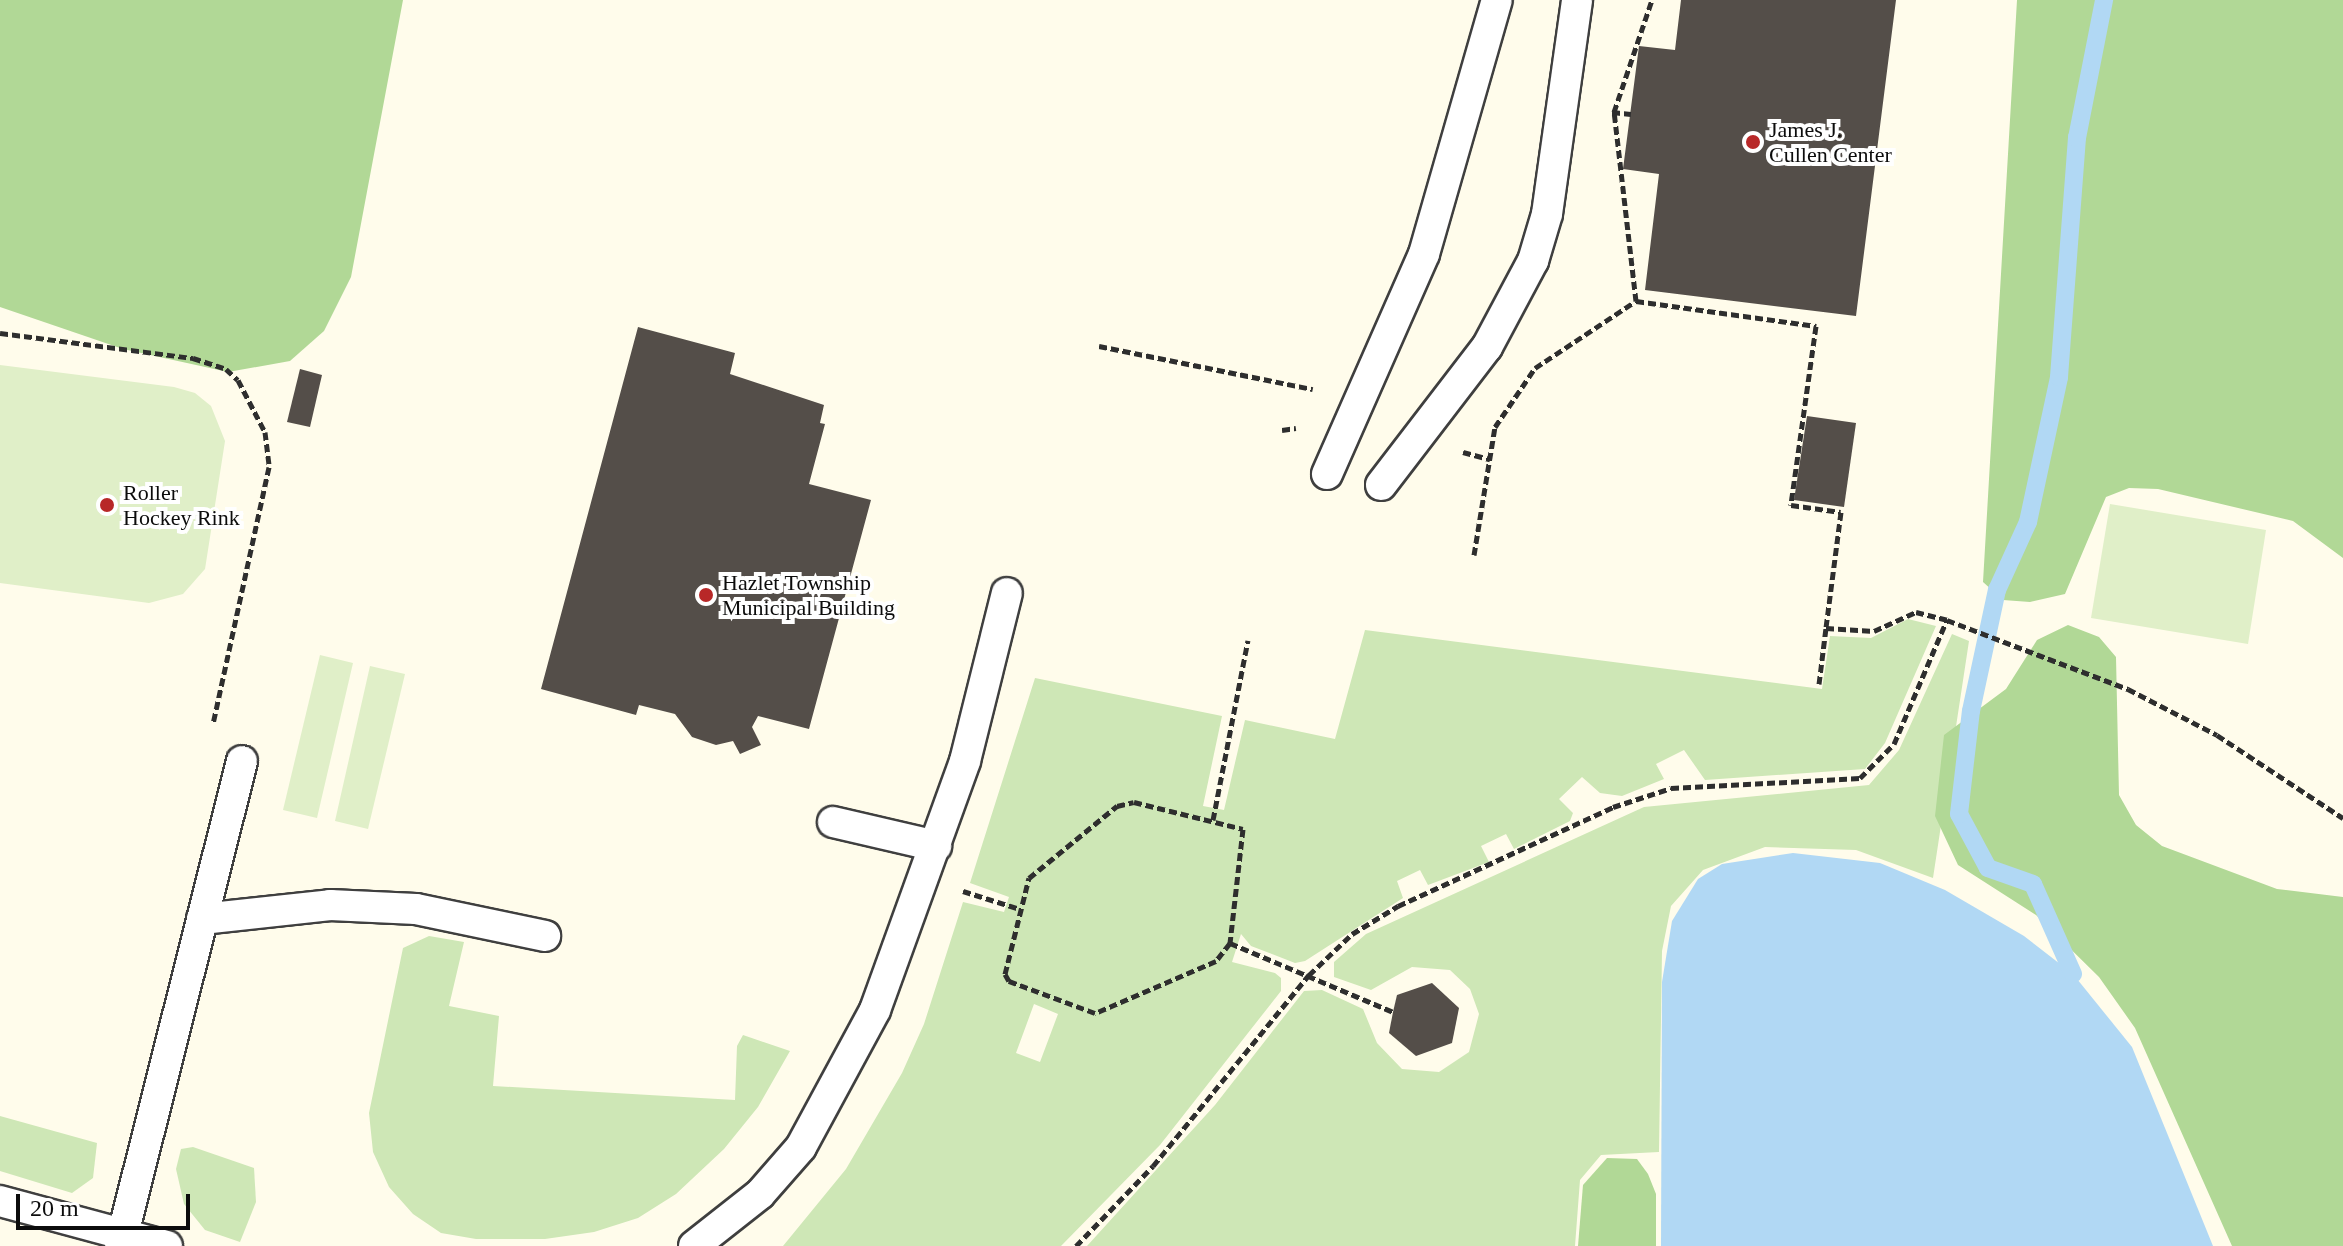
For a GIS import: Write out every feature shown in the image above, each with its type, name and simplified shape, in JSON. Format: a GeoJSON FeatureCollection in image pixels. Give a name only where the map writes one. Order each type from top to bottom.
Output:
{"type":"FeatureCollection","features":[{"type":"Feature","properties":{"kind":"lane"},"geometry":{"type":"LineString","coordinates":[[1327,474],[1424,254],[1497,0]]}},
{"type":"Feature","properties":{"kind":"lane"},"geometry":{"type":"LineString","coordinates":[[1381,485],[1487,347],[1533,261],[1547,214],[1577,0]]}},
{"type":"Feature","properties":{"kind":"lane"},"geometry":{"type":"LineString","coordinates":[[694,1246],[760,1194],[801,1147],[875,1010],[925,879],[990,678],[1007,593]]}},
{"type":"Feature","properties":{"kind":"lane"},"geometry":{"type":"LineString","coordinates":[[121,1240],[242,761]]}},
{"type":"Feature","properties":{"kind":"lane"},"geometry":{"type":"LineString","coordinates":[[833,822],[936,846]]}},
{"type":"Feature","properties":{"kind":"lane"},"geometry":{"type":"LineString","coordinates":[[202,919],[330,905],[416,909],[545,936]]}},
{"type":"Feature","properties":{"kind":"lane"},"geometry":{"type":"LineString","coordinates":[[0,1201],[121,1240],[167,1246]]}},
{"type":"Feature","properties":{"kind":"path"},"geometry":{"type":"LineString","coordinates":[[1636,301],[1614,112],[1652,0]]}},
{"type":"Feature","properties":{"kind":"path"},"geometry":{"type":"LineString","coordinates":[[1474,555],[1495,427],[1535,368],[1636,301],[1816,326],[1791,505],[1841,512],[1819,684]]}},
{"type":"Feature","properties":{"kind":"path"},"geometry":{"type":"LineString","coordinates":[[0,333],[210,361],[238,380],[265,432],[269,467],[209,740]]}},
{"type":"Feature","properties":{"kind":"path"},"geometry":{"type":"LineString","coordinates":[[1099,346],[1322,391]]}},
{"type":"Feature","properties":{"kind":"path"},"geometry":{"type":"LineString","coordinates":[[1826,628],[1874,631],[1916,612],[1947,620],[2128,689],[2179,715],[2343,818]]}},
{"type":"Feature","properties":{"kind":"path"},"geometry":{"type":"LineString","coordinates":[[1076,1246],[1153,1166],[1309,975],[1352,934],[1398,906],[1640,797],[1707,784],[1860,778],[1894,744],[1947,620]]}},
{"type":"Feature","properties":{"kind":"path"},"geometry":{"type":"LineString","coordinates":[[1213,820],[1248,640]]}},
{"type":"Feature","properties":{"kind":"path"},"geometry":{"type":"LineString","coordinates":[[1126,802],[1213,820],[1237,827],[1246,835],[1230,943],[1216,961],[1090,1013],[1005,977],[1020,909],[1029,878],[1126,802]]}},
{"type":"Feature","properties":{"kind":"path"},"geometry":{"type":"LineString","coordinates":[[925,879],[1020,909]]}},
{"type":"Feature","properties":{"kind":"path"},"geometry":{"type":"LineString","coordinates":[[1230,943],[1393,1012]]}},
{"type":"Feature","properties":{"kind":"green space"},"geometry":{"type":"Polygon","coordinates":[[[0,0],[403,0],[351,277],[324,331],[290,361],[228,372],[123,349],[0,307],[0,0]]]}},
{"type":"Feature","properties":{"kind":"green space"},"geometry":{"type":"Polygon","coordinates":[[[2017,0],[2343,0],[2343,558],[2293,521],[2158,489],[2129,488],[2106,497],[2065,594],[2030,602],[2003,600],[1983,582],[2017,0]]]}},
{"type":"Feature","properties":{"kind":"green space","name":"Roller Hockey Rink"},"geometry":{"type":"Polygon","coordinates":[[[0,365],[174,387],[195,393],[211,406],[225,441],[205,569],[183,594],[149,603],[0,583],[0,365]]]}},
{"type":"Feature","properties":{"kind":"green space"},"geometry":{"type":"Polygon","coordinates":[[[2110,504],[2266,530],[2248,644],[2091,618],[2110,504]]]}},
{"type":"Feature","properties":{"kind":"green space"},"geometry":{"type":"Polygon","coordinates":[[[1908,619],[1936,626],[1885,743],[1865,769],[1705,780],[1684,750],[1656,764],[1664,779],[1622,796],[1600,793],[1582,777],[1559,799],[1573,813],[1570,821],[1514,849],[1506,834],[1481,846],[1489,862],[1428,885],[1420,870],[1397,881],[1403,898],[1305,961],[1295,963],[1251,946],[1241,934],[1232,962],[1275,973],[1281,978],[1281,991],[1160,1145],[1061,1246],[783,1246],[846,1169],[902,1073],[924,1024],[963,902],[1004,912],[1009,897],[970,883],[1035,678],[1222,716],[1203,806],[1224,810],[1245,720],[1335,739],[1365,630],[1822,689],[1830,636],[1871,638],[1908,619]],[[1034,1004],[1016,1053],[1040,1062],[1058,1014],[1034,1004]]]}},
{"type":"Feature","properties":{"kind":"green space"},"geometry":{"type":"Polygon","coordinates":[[[2068,625],[2099,637],[2116,657],[2119,795],[2136,825],[2162,846],[2277,889],[2343,897],[2343,1246],[2232,1246],[2135,1028],[2099,977],[2036,915],[1958,865],[1935,816],[1944,735],[2006,689],[2037,640],[2068,625]]]}},
{"type":"Feature","properties":{"kind":"green space"},"geometry":{"type":"Polygon","coordinates":[[[1952,634],[1969,641],[1933,878],[1856,850],[1765,847],[1703,870],[1671,906],[1662,951],[1659,1152],[1601,1155],[1580,1180],[1575,1246],[1087,1246],[1215,1105],[1304,991],[1322,990],[1363,1009],[1377,1043],[1402,1069],[1439,1072],[1469,1052],[1479,1014],[1470,989],[1450,970],[1412,967],[1371,990],[1334,977],[1334,962],[1366,934],[1644,807],[1869,785],[1899,750],[1952,634]]]}},
{"type":"Feature","properties":{"kind":"green space"},"geometry":{"type":"Polygon","coordinates":[[[320,655],[353,663],[317,818],[283,810],[320,655]]]}},
{"type":"Feature","properties":{"kind":"green space"},"geometry":{"type":"Polygon","coordinates":[[[370,666],[405,674],[368,829],[335,821],[370,666]]]}},
{"type":"Feature","properties":{"kind":"green space"},"geometry":{"type":"Polygon","coordinates":[[[429,936],[464,942],[449,1006],[499,1016],[493,1086],[735,1100],[737,1046],[743,1035],[790,1051],[758,1107],[724,1149],[676,1194],[638,1218],[594,1232],[545,1239],[476,1239],[441,1233],[413,1214],[389,1187],[373,1152],[369,1113],[403,948],[429,936]]]}},
{"type":"Feature","properties":{"kind":"green space"},"geometry":{"type":"Polygon","coordinates":[[[0,1116],[97,1143],[93,1178],[72,1193],[0,1171],[0,1116]]]}},
{"type":"Feature","properties":{"kind":"green space"},"geometry":{"type":"Polygon","coordinates":[[[193,1147],[254,1168],[256,1202],[240,1242],[205,1230],[184,1204],[176,1169],[181,1149],[193,1147]]]}},
{"type":"Feature","properties":{"kind":"green space"},"geometry":{"type":"Polygon","coordinates":[[[1607,1158],[1637,1159],[1648,1174],[1656,1194],[1656,1246],[1578,1246],[1583,1185],[1607,1158]]]}},
{"type":"Feature","properties":{"kind":"water"},"geometry":{"type":"Polygon","coordinates":[[[1793,853],[1880,863],[1945,890],[2024,936],[2073,974],[2132,1047],[2213,1246],[1661,1246],[1662,982],[1672,921],[1698,879],[1722,864],[1793,853]]]}},
{"type":"Feature","properties":{"kind":"building","name":"James J. Cullen Center"},"geometry":{"type":"Polygon","coordinates":[[[1681,0],[1896,0],[1856,316],[1645,290],[1659,174],[1623,169],[1639,46],[1675,50],[1681,0]]]}},
{"type":"Feature","properties":{"kind":"building","name":"Hazlet Township Municipal Building"},"geometry":{"type":"Polygon","coordinates":[[[638,327],[735,353],[730,374],[824,405],[820,423],[825,424],[809,484],[871,500],[809,729],[758,716],[752,727],[761,745],[740,754],[733,741],[716,745],[692,737],[675,714],[639,705],[636,715],[541,689],[638,327]]]}},
{"type":"Feature","properties":{"kind":"building"},"geometry":{"type":"Polygon","coordinates":[[[300,369],[322,375],[310,427],[287,422],[300,369]]]}},
{"type":"Feature","properties":{"kind":"building"},"geometry":{"type":"Polygon","coordinates":[[[1807,416],[1856,423],[1844,507],[1794,500],[1807,416]]]}},
{"type":"Feature","properties":{"kind":"building"},"geometry":{"type":"Polygon","coordinates":[[[1432,983],[1459,1008],[1452,1043],[1416,1056],[1389,1033],[1393,1012],[1397,995],[1432,983]]]}},
{"type":"Feature","properties":{"kind":"waterway"},"geometry":{"type":"LineString","coordinates":[[2073,974],[2033,884],[1988,868],[1959,814],[1971,711],[1997,590],[2028,522],[2059,377],[2077,138],[2104,0]]}},
{"type":"Feature","properties":{"kind":"place","name":"James J. Cullen Center"},"geometry":{"type":"Point","coordinates":[1753,142]}},
{"type":"Feature","properties":{"kind":"place","name":"Roller Hockey Rink"},"geometry":{"type":"Point","coordinates":[107,505]}},
{"type":"Feature","properties":{"kind":"place","name":"Hazlet Township Municipal Building"},"geometry":{"type":"Point","coordinates":[706,595]}}]}
